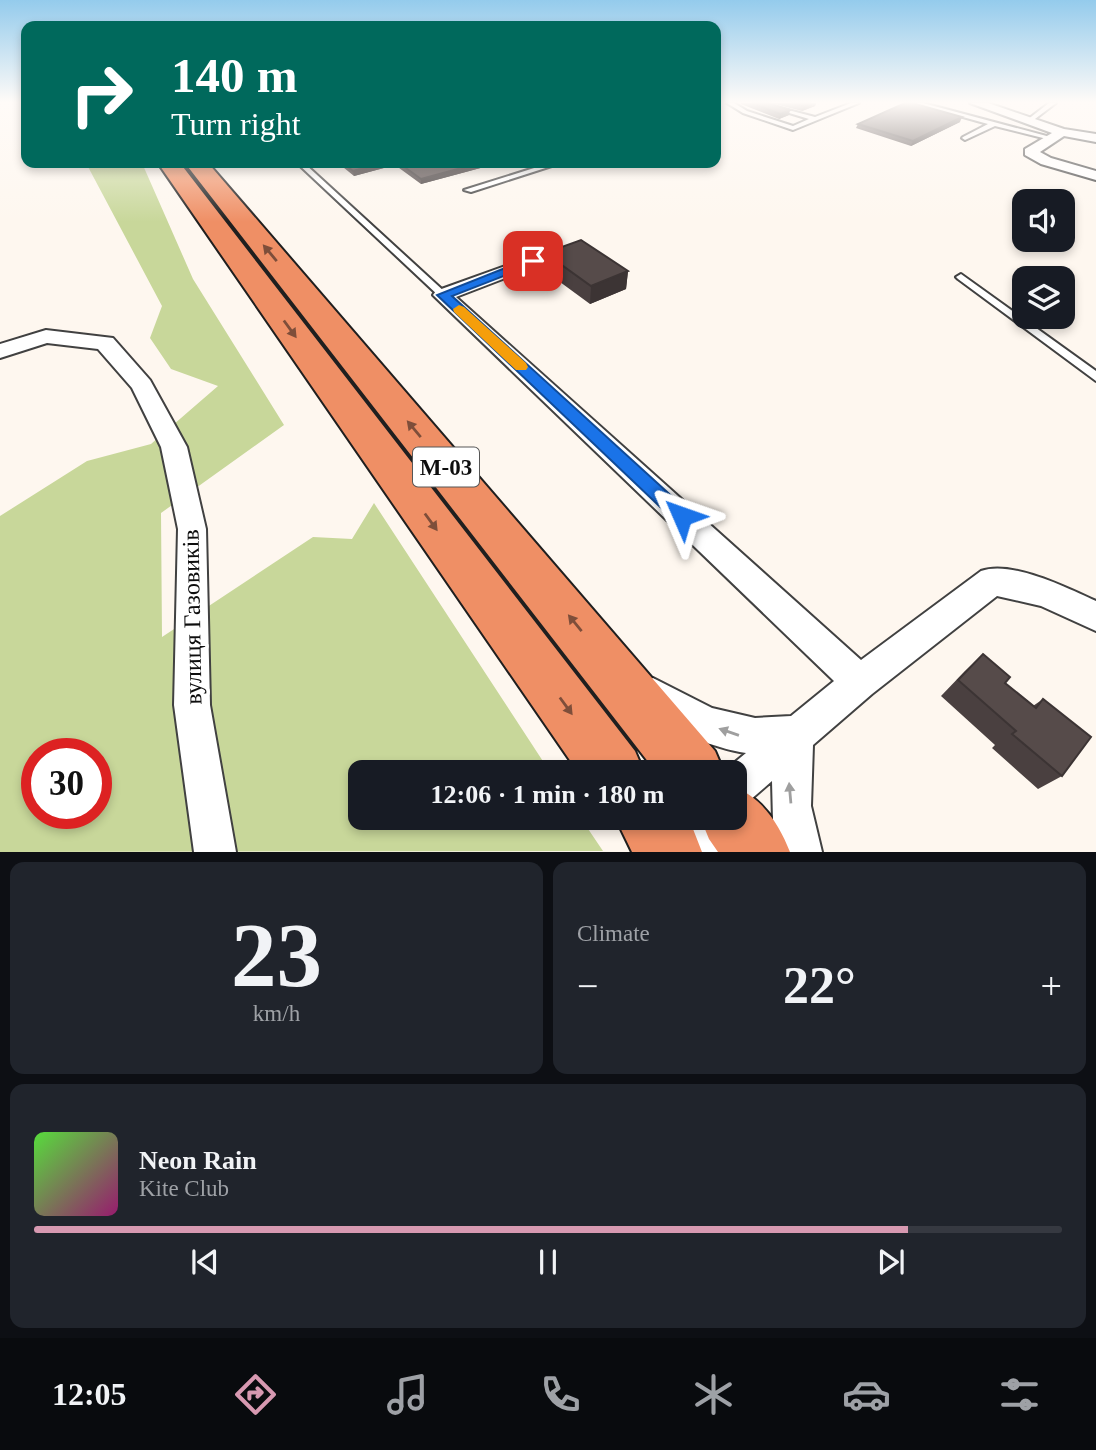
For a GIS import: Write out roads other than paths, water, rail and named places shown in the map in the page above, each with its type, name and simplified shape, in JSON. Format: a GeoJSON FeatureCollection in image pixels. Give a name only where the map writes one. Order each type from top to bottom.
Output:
{"type":"FeatureCollection","features":[{"type":"Feature","properties":{"kind":"highway","name":"М-03"},"geometry":{"type":"LineString","coordinates":[[173,168],[605,760]]}},
{"type":"Feature","properties":{"kind":"highway","name":"М-03"},"geometry":{"type":"LineString","coordinates":[[200,168],[684,760]]}},
{"type":"Feature","properties":{"kind":"highway"},"geometry":{"type":"LineString","coordinates":[[655,830],[670,852]]}},
{"type":"Feature","properties":{"kind":"highway"},"geometry":{"type":"LineString","coordinates":[[741,830],[758,852]]}},
{"type":"Feature","properties":{"kind":"street"},"geometry":{"type":"LineString","coordinates":[[1045,143],[1030,152],[1032,155],[1096,176]]}},
{"type":"Feature","properties":{"kind":"street"},"geometry":{"type":"LineString","coordinates":[[533,261],[443,295],[860,682]]}},
{"type":"Feature","properties":{"kind":"street","name":"вулиця Газовиків"},"geometry":{"type":"LineString","coordinates":[[0,350],[46,336],[105,343],[142,385],[174,447],[192,529],[192,705],[215,852]]}},
{"type":"Feature","properties":{"kind":"street"},"geometry":{"type":"LineString","coordinates":[[747,777],[860,682],[992,581],[1046,593],[1096,616]]}},
{"type":"Feature","properties":{"kind":"street"},"geometry":{"type":"LineString","coordinates":[[607,663],[648,693],[696,721],[740,736],[768,738],[796,734]]}},
{"type":"Feature","properties":{"kind":"street"},"geometry":{"type":"LineString","coordinates":[[796,734],[789,779],[792,824],[801,852]]}},
{"type":"Feature","properties":{"kind":"street"},"geometry":{"type":"LineString","coordinates":[[710,852],[713,830]]}},
{"type":"Feature","properties":{"kind":"lane"},"geometry":{"type":"LineString","coordinates":[[305,168],[443,295]]}},
{"type":"Feature","properties":{"kind":"lane"},"geometry":{"type":"LineString","coordinates":[[468,190],[541,168]]}},
{"type":"Feature","properties":{"kind":"lane"},"geometry":{"type":"LineString","coordinates":[[961,277],[1096,377]]}}]}
